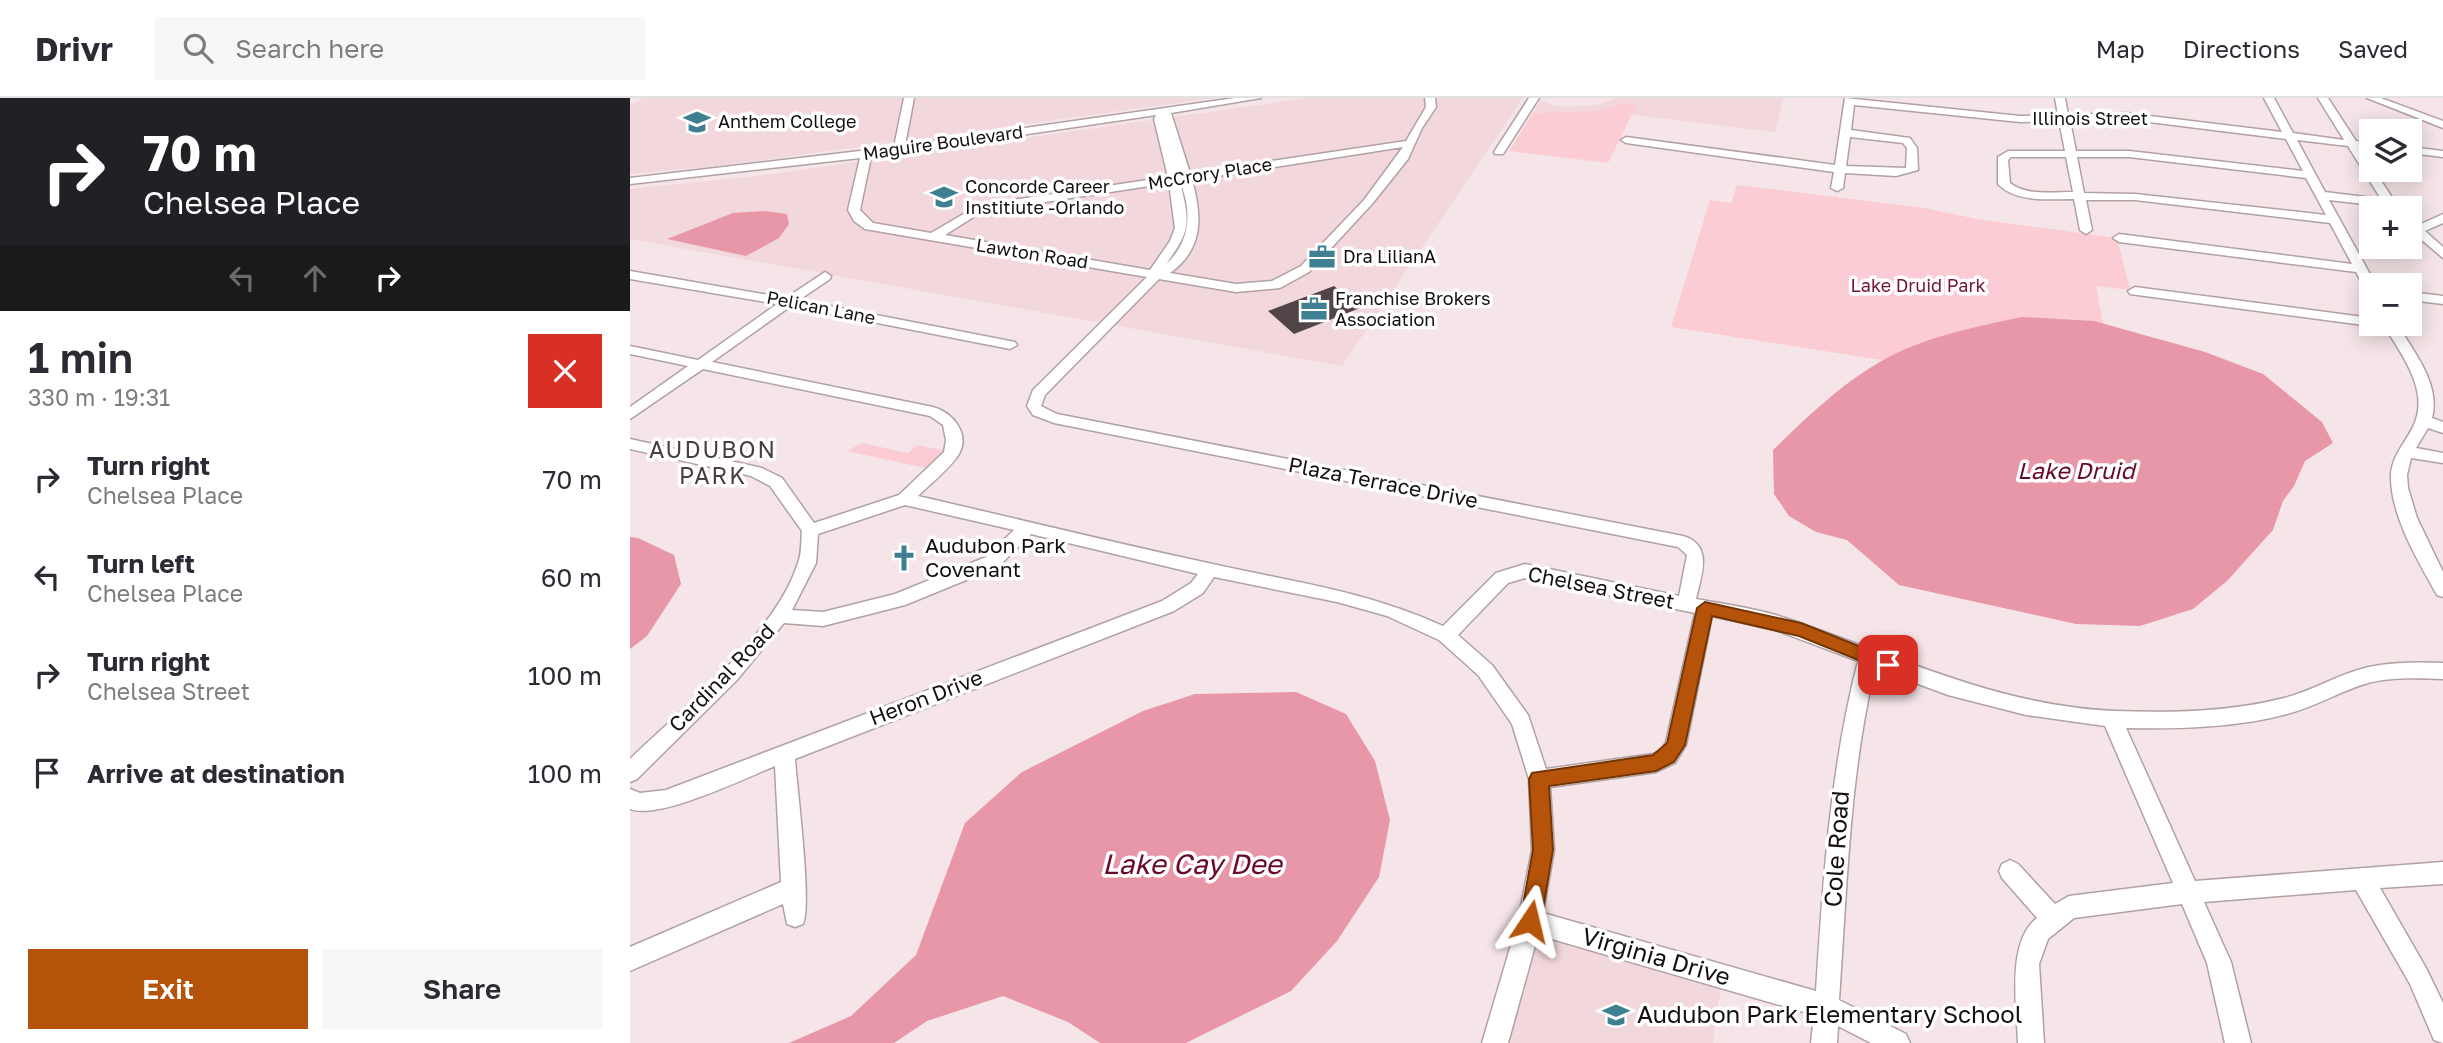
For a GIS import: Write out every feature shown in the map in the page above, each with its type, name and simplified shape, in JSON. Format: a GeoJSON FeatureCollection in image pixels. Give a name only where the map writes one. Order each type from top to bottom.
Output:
{"type":"FeatureCollection","features":[{"type":"Feature","properties":{"kind":"street"},"geometry":{"type":"LineString","coordinates":[[899,149],[909,98]]}},
{"type":"Feature","properties":{"kind":"street","name":"Maguire Boulevard"},"geometry":{"type":"LineString","coordinates":[[630,181],[866,154],[1256,98]]}},
{"type":"Feature","properties":{"kind":"street"},"geometry":{"type":"LineString","coordinates":[[1411,143],[1431,107],[1430,98]]}},
{"type":"Feature","properties":{"kind":"street"},"geometry":{"type":"LineString","coordinates":[[1499,152],[1534,98]]}},
{"type":"Feature","properties":{"kind":"street"},"geometry":{"type":"LineString","coordinates":[[2060,98],[2087,230]]}},
{"type":"Feature","properties":{"kind":"street"},"geometry":{"type":"LineString","coordinates":[[2269,98],[2362,273]]}},
{"type":"Feature","properties":{"kind":"street"},"geometry":{"type":"LineString","coordinates":[[2323,98],[2385,196]]}},
{"type":"Feature","properties":{"kind":"street"},"geometry":{"type":"LineString","coordinates":[[2372,98],[2443,125]]}},
{"type":"Feature","properties":{"kind":"street"},"geometry":{"type":"LineString","coordinates":[[1837,188],[1850,99]]}},
{"type":"Feature","properties":{"kind":"street","name":"Illinois Street"},"geometry":{"type":"LineString","coordinates":[[1850,99],[2020,119],[2125,116],[2232,127],[2290,138],[2359,145]]}},
{"type":"Feature","properties":{"kind":"street"},"geometry":{"type":"LineString","coordinates":[[1156,275],[1175,262],[1192,235],[1193,216],[1178,179],[1169,117],[1163,112]]}},
{"type":"Feature","properties":{"kind":"street"},"geometry":{"type":"LineString","coordinates":[[1626,139],[1839,169],[1896,174],[1912,170],[1912,148],[1906,141],[1845,132]]}},
{"type":"Feature","properties":{"kind":"street","name":"McCrory Place"},"geometry":{"type":"LineString","coordinates":[[933,237],[971,214],[992,207],[1411,143]]}},
{"type":"Feature","properties":{"kind":"street","name":"Lawton Road"},"geometry":{"type":"LineString","coordinates":[[866,154],[854,207],[858,218],[874,227],[1236,288],[1275,285],[1308,267],[1389,178],[1411,143]]}},
{"type":"Feature","properties":{"kind":"street"},"geometry":{"type":"LineString","coordinates":[[2422,151],[2443,154]]}},
{"type":"Feature","properties":{"kind":"street"},"geometry":{"type":"LineString","coordinates":[[2310,175],[2129,154],[2008,154],[2002,159],[2003,180],[2010,189],[2030,195],[2157,199],[2334,220]]}},
{"type":"Feature","properties":{"kind":"street"},"geometry":{"type":"LineString","coordinates":[[2320,195],[2359,201]]}},
{"type":"Feature","properties":{"kind":"street"},"geometry":{"type":"LineString","coordinates":[[2422,225],[2443,218]]}},
{"type":"Feature","properties":{"kind":"street"},"geometry":{"type":"LineString","coordinates":[[2422,236],[2443,254]]}},
{"type":"Feature","properties":{"kind":"street"},"geometry":{"type":"LineString","coordinates":[[2119,238],[2360,269]]}},
{"type":"Feature","properties":{"kind":"street","name":"Pelican Lane"},"geometry":{"type":"LineString","coordinates":[[630,275],[1010,345]]}},
{"type":"Feature","properties":{"kind":"street","name":"Plaza Terrace Drive"},"geometry":{"type":"LineString","coordinates":[[1156,275],[1038,393],[1034,406],[1047,417],[1683,542],[1695,553],[1695,606]]}},
{"type":"Feature","properties":{"kind":"street"},"geometry":{"type":"LineString","coordinates":[[630,414],[825,276]]}},
{"type":"Feature","properties":{"kind":"street"},"geometry":{"type":"LineString","coordinates":[[2136,291],[2359,320]]}},
{"type":"Feature","properties":{"kind":"street"},"geometry":{"type":"LineString","coordinates":[[2422,297],[2443,300]]}},
{"type":"Feature","properties":{"kind":"street"},"geometry":{"type":"LineString","coordinates":[[2395,336],[2425,391],[2424,420],[2400,464],[2400,490],[2434,553],[2443,590]]}},
{"type":"Feature","properties":{"kind":"street"},"geometry":{"type":"LineString","coordinates":[[630,350],[945,415],[950,420],[955,444],[951,454],[905,499],[810,530],[776,482],[756,472],[630,444]]}},
{"type":"Feature","properties":{"kind":"street"},"geometry":{"type":"LineString","coordinates":[[2424,420],[2443,428]]}},
{"type":"Feature","properties":{"kind":"street"},"geometry":{"type":"LineString","coordinates":[[2406,452],[2443,458]]}},
{"type":"Feature","properties":{"kind":"street"},"geometry":{"type":"LineString","coordinates":[[905,499],[1210,570],[1337,595],[1392,611],[1446,635],[1485,670],[1521,721],[1539,779],[1543,850],[1530,921],[1495,1043]]}},
{"type":"Feature","properties":{"kind":"street"},"geometry":{"type":"LineString","coordinates":[[780,616],[822,619],[899,600],[992,562],[1027,528]]}},
{"type":"Feature","properties":{"kind":"street","name":"Cardinal Road"},"geometry":{"type":"LineString","coordinates":[[630,773],[761,640],[780,616],[807,562],[810,530]]}},
{"type":"Feature","properties":{"kind":"street","name":"Heron Drive"},"geometry":{"type":"LineString","coordinates":[[630,799],[640,803],[666,799],[1168,606],[1197,588],[1210,570]]}},
{"type":"Feature","properties":{"kind":"street","name":"Chelsea Street"},"geometry":{"type":"LineString","coordinates":[[1446,635],[1502,578],[1514,572],[1534,572],[1801,630],[1948,687],[2026,707],[2112,719],[2168,720],[2246,714],[2287,706],[2368,675],[2417,670],[2443,671]]}},
{"type":"Feature","properties":{"kind":"street"},"geometry":{"type":"LineString","coordinates":[[1539,779],[1656,763],[1668,757],[1676,745],[1695,606]]}},
{"type":"Feature","properties":{"kind":"street","name":"Cole Road"},"geometry":{"type":"LineString","coordinates":[[1824,1043],[1842,781],[1852,714],[1868,658]]}},
{"type":"Feature","properties":{"kind":"street"},"geometry":{"type":"LineString","coordinates":[[2112,719],[2219,961],[2238,1043]]}},
{"type":"Feature","properties":{"kind":"street"},"geometry":{"type":"LineString","coordinates":[[784,752],[795,916]]}},
{"type":"Feature","properties":{"kind":"street"},"geometry":{"type":"LineString","coordinates":[[2010,871],[2054,919]]}},
{"type":"Feature","properties":{"kind":"street"},"geometry":{"type":"LineString","coordinates":[[2031,1043],[2027,964],[2039,931],[2069,907],[2188,892],[2443,873]]}},
{"type":"Feature","properties":{"kind":"street"},"geometry":{"type":"LineString","coordinates":[[2361,878],[2418,976],[2443,1031]]}},
{"type":"Feature","properties":{"kind":"street"},"geometry":{"type":"LineString","coordinates":[[630,959],[794,888]]}},
{"type":"Feature","properties":{"kind":"street","name":"Virginia Drive"},"geometry":{"type":"LineString","coordinates":[[1530,921],[1827,1007],[1898,1043]]}},
{"type":"Feature","properties":{"kind":"shaded area"},"geometry":{"type":"Polygon","coordinates":[[[644,98],[1214,98],[727,165],[630,174],[630,105],[644,98]]]}},
{"type":"Feature","properties":{"kind":"shaded area"},"geometry":{"type":"Polygon","coordinates":[[[1307,98],[1523,98],[1342,366],[630,239],[630,189],[765,175],[1307,98]]]}},
{"type":"Feature","properties":{"kind":"shaded area"},"geometry":{"type":"Polygon","coordinates":[[[1616,98],[1784,98],[1775,132],[1632,115],[1637,104],[1625,103],[1592,111],[1533,113],[1541,100],[1555,106],[1572,107],[1599,104],[1616,98]]]}},
{"type":"Feature","properties":{"kind":"shaded area","name":"Audubon Park Elementary School"},"geometry":{"type":"Polygon","coordinates":[[[1539,938],[1721,986],[1713,1043],[1508,1043],[1539,938]]]}},
{"type":"Feature","properties":{"kind":"green space"},"geometry":{"type":"Polygon","coordinates":[[[1625,103],[1637,104],[1608,163],[1509,151],[1533,113],[1592,111],[1625,103]]]}},
{"type":"Feature","properties":{"kind":"green space","name":"Lake Druid Park"},"geometry":{"type":"Polygon","coordinates":[[[1737,185],[1924,208],[1977,219],[2117,238],[2130,290],[2096,286],[2117,397],[1671,327],[1710,200],[1731,203],[1737,185]]]}},
{"type":"Feature","properties":{"kind":"green space"},"geometry":{"type":"Polygon","coordinates":[[[862,443],[908,453],[917,445],[944,450],[925,468],[847,451],[862,443]]]}},
{"type":"Feature","properties":{"kind":"water"},"geometry":{"type":"Polygon","coordinates":[[[765,211],[787,214],[789,224],[779,238],[746,256],[667,239],[733,213],[765,211]]]}},
{"type":"Feature","properties":{"kind":"water","name":"Lake Druid"},"geometry":{"type":"Polygon","coordinates":[[[2022,317],[2094,321],[2205,352],[2263,374],[2322,422],[2333,443],[2305,461],[2294,486],[2283,501],[2273,530],[2227,581],[2193,609],[2140,626],[2076,624],[1899,585],[1847,540],[1816,532],[1789,516],[1774,494],[1773,450],[1813,412],[1856,377],[1887,358],[1919,344],[2022,317]]]}},
{"type":"Feature","properties":{"kind":"water"},"geometry":{"type":"Polygon","coordinates":[[[630,537],[638,538],[674,555],[681,584],[647,636],[630,649],[630,537]]]}},
{"type":"Feature","properties":{"kind":"water","name":"Lake Cay Dee"},"geometry":{"type":"Polygon","coordinates":[[[1296,692],[1346,714],[1375,761],[1390,820],[1379,877],[1337,941],[1291,991],[1186,1043],[1100,1043],[1068,1022],[1003,996],[927,1021],[894,1043],[789,1043],[851,1016],[916,955],[965,823],[1022,772],[1143,711],[1195,694],[1296,692]]]}},
{"type":"Feature","properties":{"kind":"building","name":"Franchise Brokers Association"},"geometry":{"type":"Polygon","coordinates":[[[1334,286],[1360,308],[1294,334],[1268,311],[1334,286]]]}},
{"type":"Feature","properties":{"kind":"place","name":"Anthem College"},"geometry":{"type":"Point","coordinates":[697,122]}},
{"type":"Feature","properties":{"kind":"place","name":"Concorde Career Institiute -Orlando"},"geometry":{"type":"Point","coordinates":[944,197]}},
{"type":"Feature","properties":{"kind":"place","name":"Dra LilianA"},"geometry":{"type":"Point","coordinates":[1322,257]}},
{"type":"Feature","properties":{"kind":"place","name":"Franchise Brokers Association"},"geometry":{"type":"Point","coordinates":[1314,309]}},
{"type":"Feature","properties":{"kind":"place","name":"Audubon Park Covenant"},"geometry":{"type":"Point","coordinates":[904,558]}},
{"type":"Feature","properties":{"kind":"place","name":"Audubon Park Elementary School"},"geometry":{"type":"Point","coordinates":[1616,1015]}},
{"type":"Feature","properties":{"kind":"district","name":"AUDUBON PARK"},"geometry":{"type":"Point","coordinates":[713,463]}},
{"type":"Feature","properties":{"kind":"route"},"geometry":{"type":"LineString","coordinates":[[1530,921],[1543,850],[1539,779],[1656,763],[1668,757],[1676,745],[1705,608],[1801,630],[1888,665]]}}]}
